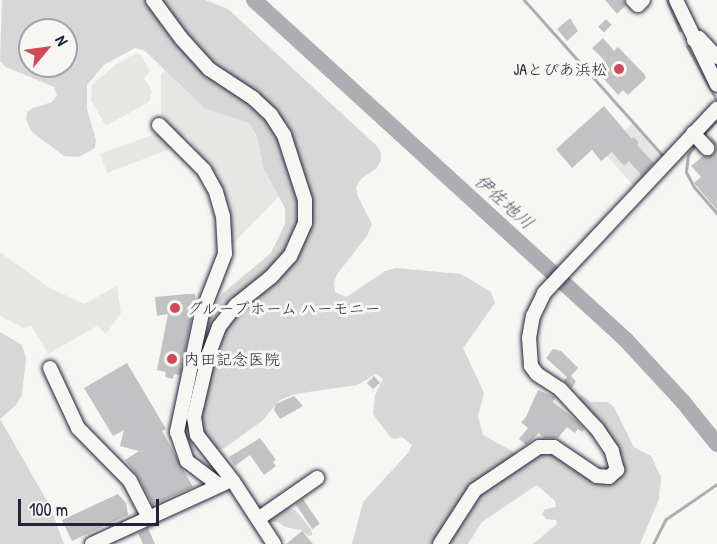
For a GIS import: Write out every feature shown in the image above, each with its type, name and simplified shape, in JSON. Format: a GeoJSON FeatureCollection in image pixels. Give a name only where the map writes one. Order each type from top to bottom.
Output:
{"type":"FeatureCollection","features":[{"type":"Feature","properties":{"kind":"street"},"geometry":{"type":"LineString","coordinates":[[153,0],[181,38],[209,69],[253,98],[271,115],[284,135],[305,200],[305,223],[290,256],[271,277],[242,298],[219,327],[209,353],[194,417],[195,429],[225,482],[258,519],[274,544]]}},
{"type":"Feature","properties":{"kind":"street"},"geometry":{"type":"LineString","coordinates":[[633,0],[638,5],[643,0]]}},
{"type":"Feature","properties":{"kind":"street"},"geometry":{"type":"LineString","coordinates":[[676,0],[717,85]]}},
{"type":"Feature","properties":{"kind":"street"},"geometry":{"type":"LineString","coordinates":[[694,41],[699,38],[717,57]]}},
{"type":"Feature","properties":{"kind":"street"},"geometry":{"type":"LineString","coordinates":[[440,544],[475,490],[539,447],[554,447],[597,476],[609,477],[616,470],[615,459],[603,436],[560,389],[537,374],[531,366],[531,327],[537,305],[545,292],[570,264],[700,140],[717,110]]}},
{"type":"Feature","properties":{"kind":"street"},"geometry":{"type":"LineString","coordinates":[[159,125],[204,170],[216,192],[223,216],[225,254],[202,313],[177,432],[187,461],[225,482]]}},
{"type":"Feature","properties":{"kind":"street"},"geometry":{"type":"LineString","coordinates":[[50,368],[78,428],[130,481],[149,518]]}},
{"type":"Feature","properties":{"kind":"street"},"geometry":{"type":"LineString","coordinates":[[258,519],[317,478]]}},
{"type":"Feature","properties":{"kind":"street"},"geometry":{"type":"LineString","coordinates":[[92,544],[225,482]]}},
{"type":"Feature","properties":{"kind":"shaded area"},"geometry":{"type":"Polygon","coordinates":[[[2,0],[147,0],[259,109],[279,137],[299,194],[301,215],[290,245],[204,351],[185,430],[205,318],[223,293],[271,253],[285,224],[285,208],[264,169],[257,137],[249,123],[205,109],[145,51],[135,48],[104,65],[87,85],[87,109],[96,140],[95,148],[79,157],[64,156],[32,132],[26,120],[27,112],[52,102],[57,95],[54,87],[32,78],[78,78],[78,18],[18,18],[18,72],[6,67],[0,61],[2,0]]]}},
{"type":"Feature","properties":{"kind":"shaded area"},"geometry":{"type":"Polygon","coordinates":[[[159,0],[205,0],[228,9],[376,145],[381,153],[381,161],[376,169],[362,178],[356,187],[358,197],[372,224],[367,236],[338,273],[334,282],[335,292],[346,297],[385,271],[396,268],[461,274],[491,292],[495,303],[463,348],[484,393],[478,416],[483,435],[521,456],[545,449],[590,476],[619,471],[579,403],[579,397],[582,395],[591,402],[608,402],[614,407],[634,447],[651,456],[661,477],[659,499],[640,544],[533,544],[557,524],[556,520],[546,519],[542,514],[545,509],[556,507],[555,501],[537,485],[482,522],[468,544],[352,544],[363,502],[409,452],[412,445],[402,437],[395,439],[390,437],[373,414],[375,395],[383,379],[376,374],[357,385],[295,394],[280,400],[262,421],[224,448],[216,450],[202,433],[199,423],[214,354],[224,329],[309,224],[288,133],[200,53],[159,0]]]}},
{"type":"Feature","properties":{"kind":"shaded area"},"geometry":{"type":"Polygon","coordinates":[[[136,53],[141,55],[150,71],[144,78],[152,91],[149,102],[106,126],[91,100],[92,85],[116,64],[136,53]]]}},
{"type":"Feature","properties":{"kind":"shaded area"},"geometry":{"type":"Polygon","coordinates":[[[165,71],[205,109],[249,123],[257,138],[266,173],[279,196],[229,248],[221,194],[187,134],[180,140],[161,113],[161,74],[165,71]]]}},
{"type":"Feature","properties":{"kind":"shaded area"},"geometry":{"type":"Polygon","coordinates":[[[632,124],[663,159],[634,186],[602,151],[632,124]]]}},
{"type":"Feature","properties":{"kind":"shaded area"},"geometry":{"type":"Polygon","coordinates":[[[163,131],[178,146],[107,173],[100,154],[163,131]]]}},
{"type":"Feature","properties":{"kind":"shaded area"},"geometry":{"type":"Polygon","coordinates":[[[0,252],[50,288],[84,304],[117,286],[121,313],[106,334],[97,326],[48,354],[31,325],[24,328],[0,316],[0,252]]]}},
{"type":"Feature","properties":{"kind":"shaded area"},"geometry":{"type":"Polygon","coordinates":[[[0,332],[22,345],[26,358],[22,395],[16,405],[0,419],[0,332]]]}},
{"type":"Feature","properties":{"kind":"shaded area"},"geometry":{"type":"Polygon","coordinates":[[[0,419],[50,506],[64,544],[0,544],[0,419]]]}},
{"type":"Feature","properties":{"kind":"shaded area"},"geometry":{"type":"Polygon","coordinates":[[[283,506],[296,511],[311,529],[312,535],[308,536],[301,530],[267,520],[283,506]]]}},
{"type":"Feature","properties":{"kind":"building"},"geometry":{"type":"Polygon","coordinates":[[[605,0],[624,0],[626,5],[617,14],[605,0]]]}},
{"type":"Feature","properties":{"kind":"building"},"geometry":{"type":"Polygon","coordinates":[[[570,18],[578,31],[567,41],[557,29],[570,18]]]}},
{"type":"Feature","properties":{"kind":"building"},"geometry":{"type":"Polygon","coordinates":[[[606,19],[612,25],[604,32],[598,27],[606,19]]]}},
{"type":"Feature","properties":{"kind":"building","name":"JAとぴあ浜松"},"geometry":{"type":"Polygon","coordinates":[[[603,38],[614,51],[618,47],[645,75],[646,78],[628,95],[623,90],[618,95],[602,77],[605,75],[597,66],[604,60],[592,48],[603,38]]]}},
{"type":"Feature","properties":{"kind":"building"},"geometry":{"type":"Polygon","coordinates":[[[604,106],[632,139],[634,137],[639,143],[637,145],[654,163],[642,176],[629,161],[624,166],[612,152],[601,161],[592,150],[572,168],[556,149],[604,106]]]}},
{"type":"Feature","properties":{"kind":"building"},"geometry":{"type":"Polygon","coordinates":[[[710,136],[717,143],[717,210],[694,183],[701,177],[691,166],[703,156],[714,154],[716,147],[710,136]]]}},
{"type":"Feature","properties":{"kind":"building"},"geometry":{"type":"Polygon","coordinates":[[[195,294],[196,302],[192,302],[193,312],[180,375],[174,374],[173,379],[165,377],[166,372],[157,370],[168,314],[157,316],[155,297],[195,294]]]}},
{"type":"Feature","properties":{"kind":"building"},"geometry":{"type":"Polygon","coordinates":[[[553,349],[561,351],[578,368],[571,376],[576,381],[572,388],[563,381],[567,377],[546,358],[553,349]]]}},
{"type":"Feature","properties":{"kind":"building"},"geometry":{"type":"Polygon","coordinates":[[[127,363],[166,429],[162,431],[193,487],[153,505],[138,477],[125,460],[139,451],[120,446],[124,430],[113,436],[84,388],[127,363]]]}},
{"type":"Feature","properties":{"kind":"building"},"geometry":{"type":"Polygon","coordinates":[[[374,376],[380,383],[373,389],[367,383],[374,376]]]}},
{"type":"Feature","properties":{"kind":"building"},"geometry":{"type":"Polygon","coordinates":[[[538,390],[555,397],[553,402],[578,422],[584,429],[582,432],[578,429],[575,433],[567,427],[558,438],[544,438],[539,433],[526,445],[519,439],[528,428],[521,422],[526,417],[538,390]]]}},
{"type":"Feature","properties":{"kind":"building"},"geometry":{"type":"Polygon","coordinates":[[[294,396],[303,406],[280,419],[274,410],[276,404],[294,396]]]}},
{"type":"Feature","properties":{"kind":"building"},"geometry":{"type":"Polygon","coordinates":[[[260,438],[276,460],[273,462],[276,466],[264,475],[250,455],[235,466],[229,457],[260,438]]]}},
{"type":"Feature","properties":{"kind":"building"},"geometry":{"type":"Polygon","coordinates":[[[118,494],[126,503],[128,515],[72,541],[62,520],[118,494]]]}},
{"type":"Feature","properties":{"kind":"building"},"geometry":{"type":"Polygon","coordinates":[[[303,499],[320,524],[312,529],[296,504],[303,499]]]}},
{"type":"Feature","properties":{"kind":"building"},"geometry":{"type":"Polygon","coordinates":[[[148,528],[155,544],[143,544],[138,533],[148,528]]]}},
{"type":"Feature","properties":{"kind":"building"},"geometry":{"type":"Polygon","coordinates":[[[302,531],[313,544],[286,544],[302,531]]]}},
{"type":"Feature","properties":{"kind":"waterway","name":"伊佐地川"},"geometry":{"type":"LineString","coordinates":[[254,0],[625,339],[684,403],[717,444]]}},
{"type":"Feature","properties":{"kind":"waterway"},"geometry":{"type":"LineString","coordinates":[[524,0],[664,157]]}},
{"type":"Feature","properties":{"kind":"waterway"},"geometry":{"type":"LineString","coordinates":[[667,0],[680,30]]}},
{"type":"Feature","properties":{"kind":"waterway"},"geometry":{"type":"LineString","coordinates":[[687,46],[717,101]]}},
{"type":"Feature","properties":{"kind":"waterway"},"geometry":{"type":"LineString","coordinates":[[701,137],[717,120]]}},
{"type":"Feature","properties":{"kind":"waterway"},"geometry":{"type":"LineString","coordinates":[[697,142],[688,155],[686,172],[694,187],[717,213]]}},
{"type":"Feature","properties":{"kind":"waterway"},"geometry":{"type":"LineString","coordinates":[[653,544],[666,519],[717,484]]}},
{"type":"Feature","properties":{"kind":"place","name":"JAとぴあ浜松"},"geometry":{"type":"Point","coordinates":[619,69]}},
{"type":"Feature","properties":{"kind":"place","name":"グループホーム ハーモニー"},"geometry":{"type":"Point","coordinates":[175,308]}},
{"type":"Feature","properties":{"kind":"place","name":"内田記念医院"},"geometry":{"type":"Point","coordinates":[172,359]}}]}
